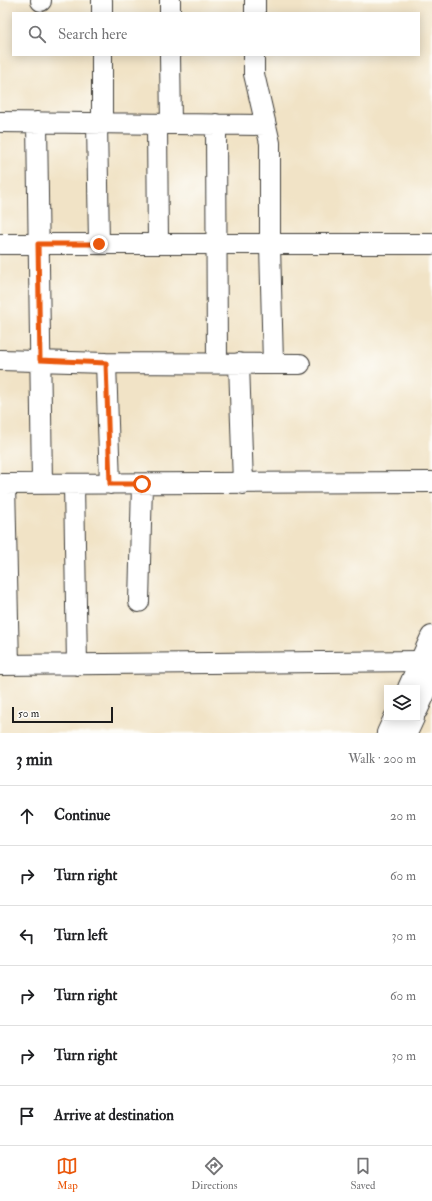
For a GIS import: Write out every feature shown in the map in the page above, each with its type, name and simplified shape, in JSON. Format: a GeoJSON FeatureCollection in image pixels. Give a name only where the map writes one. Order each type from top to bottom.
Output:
{"type":"FeatureCollection","features":[{"type":"Feature","properties":{"kind":"highway"},"geometry":{"type":"LineString","coordinates":[[420,697],[427,668],[432,637]]}},
{"type":"Feature","properties":{"kind":"highway"},"geometry":{"type":"LineString","coordinates":[[412,685],[427,668]]}},
{"type":"Feature","properties":{"kind":"highway"},"geometry":{"type":"LineString","coordinates":[[388,733],[394,721]]}},
{"type":"Feature","properties":{"kind":"highway"},"geometry":{"type":"LineString","coordinates":[[406,733],[412,721]]}},
{"type":"Feature","properties":{"kind":"street"},"geometry":{"type":"LineString","coordinates":[[102,0],[102,12]]}},
{"type":"Feature","properties":{"kind":"street"},"geometry":{"type":"LineString","coordinates":[[170,0],[170,12]]}},
{"type":"Feature","properties":{"kind":"street"},"geometry":{"type":"LineString","coordinates":[[255,0],[255,12]]}},
{"type":"Feature","properties":{"kind":"street"},"geometry":{"type":"LineString","coordinates":[[99,244],[102,56]]}},
{"type":"Feature","properties":{"kind":"street"},"geometry":{"type":"LineString","coordinates":[[158,244],[164,124],[170,56]]}},
{"type":"Feature","properties":{"kind":"street"},"geometry":{"type":"LineString","coordinates":[[254,56],[254,74],[270,142],[270,245],[274,364]]}},
{"type":"Feature","properties":{"kind":"street"},"geometry":{"type":"LineString","coordinates":[[0,122],[265,125]]}},
{"type":"Feature","properties":{"kind":"street"},"geometry":{"type":"LineString","coordinates":[[37,122],[42,484]]}},
{"type":"Feature","properties":{"kind":"street"},"geometry":{"type":"LineString","coordinates":[[216,124],[217,363]]}},
{"type":"Feature","properties":{"kind":"street"},"geometry":{"type":"LineString","coordinates":[[0,244],[432,244]]}},
{"type":"Feature","properties":{"kind":"street"},"geometry":{"type":"LineString","coordinates":[[0,360],[106,363],[300,364]]}},
{"type":"Feature","properties":{"kind":"street"},"geometry":{"type":"LineString","coordinates":[[106,363],[110,484]]}},
{"type":"Feature","properties":{"kind":"street"},"geometry":{"type":"LineString","coordinates":[[239,363],[243,484]]}},
{"type":"Feature","properties":{"kind":"street"},"geometry":{"type":"LineString","coordinates":[[427,668],[5,665],[2,484],[432,482]]}},
{"type":"Feature","properties":{"kind":"street"},"geometry":{"type":"LineString","coordinates":[[74,484],[77,665]]}},
{"type":"Feature","properties":{"kind":"street"},"geometry":{"type":"LineString","coordinates":[[139,602],[142,484]]}},
{"type":"Feature","properties":{"kind":"route"},"geometry":{"type":"LineString","coordinates":[[99,244],[38,244],[40,360],[106,363],[110,484],[142,484]]}}]}
